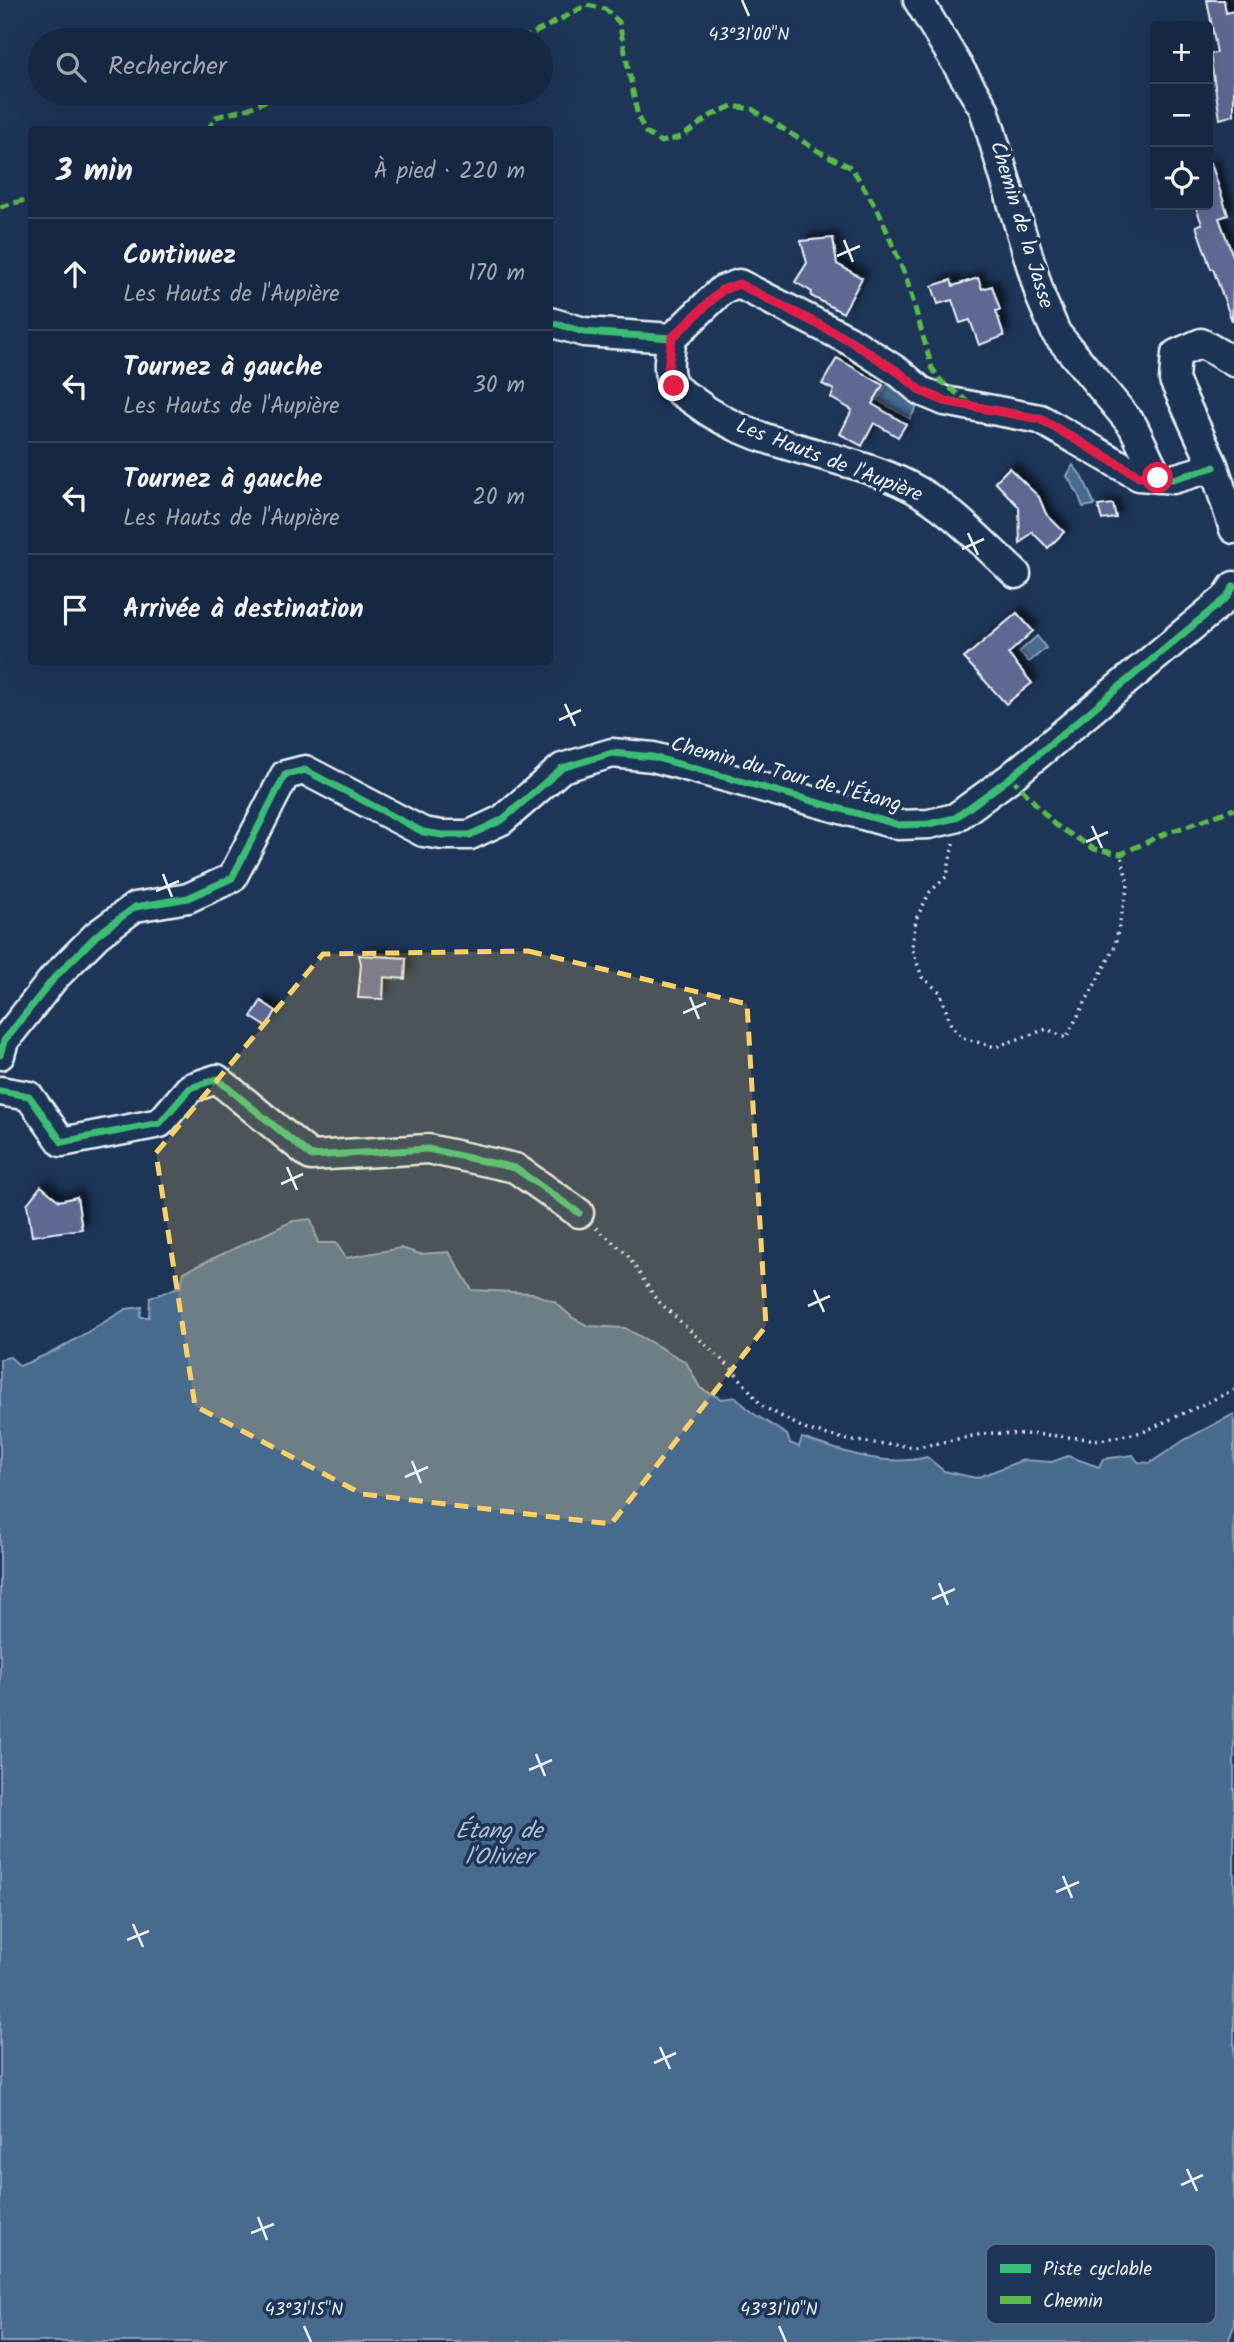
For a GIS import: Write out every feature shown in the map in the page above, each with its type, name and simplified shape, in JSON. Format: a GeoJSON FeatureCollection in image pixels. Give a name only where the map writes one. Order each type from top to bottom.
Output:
{"type":"FeatureCollection","features":[{"type":"Feature","properties":{"kind":"street","name":"Chemin de la Jasse"},"geometry":{"type":"LineString","coordinates":[[918,0],[984,109],[1041,298],[1056,333],[1133,426],[1158,478]]}},
{"type":"Feature","properties":{"kind":"street"},"geometry":{"type":"LineString","coordinates":[[553,324],[584,332],[672,338],[722,290],[739,284],[849,340],[900,373],[921,391],[945,401],[1040,419],[1139,476],[1173,479],[1214,467]]}},
{"type":"Feature","properties":{"kind":"street","name":"Les Hauts de l'Aupière"},"geometry":{"type":"LineString","coordinates":[[672,338],[668,369],[674,386],[712,415],[776,443],[850,463],[908,485],[941,505],[1016,574]]}},
{"type":"Feature","properties":{"kind":"street"},"geometry":{"type":"LineString","coordinates":[[1234,362],[1201,343],[1176,354],[1174,380],[1214,467],[1234,529]]}},
{"type":"Feature","properties":{"kind":"street","name":"Chemin du Tour de l'Étang"},"geometry":{"type":"LineString","coordinates":[[0,1055],[4,1041],[54,978],[97,934],[135,907],[188,898],[232,878],[285,775],[305,770],[423,832],[442,835],[470,835],[502,820],[562,768],[612,753],[653,757],[900,825],[929,824],[955,818],[1011,777],[1226,598],[1234,586]]}},
{"type":"Feature","properties":{"kind":"street"},"geometry":{"type":"LineString","coordinates":[[0,1091],[29,1096],[62,1142],[160,1123],[190,1088],[217,1079],[311,1156],[428,1149],[515,1168],[579,1213]]}},
{"type":"Feature","properties":{"kind":"path"},"geometry":{"type":"LineString","coordinates":[[955,818],[947,876],[930,892],[916,919],[912,948],[922,977],[940,992],[951,1025],[963,1038],[995,1047],[1047,1029],[1066,1038],[1114,949],[1128,885],[1121,854]]}},
{"type":"Feature","properties":{"kind":"path"},"geometry":{"type":"LineString","coordinates":[[579,1213],[626,1253],[656,1299],[734,1371],[762,1406],[807,1430],[853,1441],[917,1447],[988,1433],[1100,1440],[1143,1432],[1234,1390]]}},
{"type":"Feature","properties":{"kind":"highlighted area"},"geometry":{"type":"Polygon","coordinates":[[[528,951],[747,1004],[766,1326],[611,1524],[362,1494],[195,1406],[156,1153],[323,954],[528,951]]]}},
{"type":"Feature","properties":{"kind":"water"},"geometry":{"type":"Polygon","coordinates":[[[887,384],[919,403],[910,419],[877,400],[887,384]]]}},
{"type":"Feature","properties":{"kind":"water"},"geometry":{"type":"Polygon","coordinates":[[[1073,465],[1083,478],[1095,505],[1083,507],[1067,476],[1073,465]]]}},
{"type":"Feature","properties":{"kind":"water"},"geometry":{"type":"Polygon","coordinates":[[[1037,636],[1046,648],[1029,662],[1019,652],[1037,636]]]}},
{"type":"Feature","properties":{"kind":"water","name":"Étang de l'Olivier"},"geometry":{"type":"Polygon","coordinates":[[[311,1219],[318,1243],[336,1243],[346,1258],[401,1248],[420,1254],[449,1252],[472,1290],[532,1293],[555,1302],[573,1318],[588,1326],[625,1328],[686,1362],[700,1388],[721,1399],[736,1397],[751,1412],[787,1435],[790,1443],[799,1447],[802,1438],[848,1453],[879,1459],[895,1461],[927,1457],[944,1471],[976,1478],[1023,1460],[1052,1462],[1068,1456],[1099,1467],[1103,1459],[1133,1455],[1138,1462],[1150,1463],[1186,1439],[1234,1414],[1234,2326],[1228,2342],[0,2342],[0,1359],[10,1357],[20,1366],[59,1349],[126,1309],[142,1307],[140,1317],[149,1317],[150,1298],[181,1286],[184,1272],[293,1221],[311,1219]]]}},
{"type":"Feature","properties":{"kind":"building"},"geometry":{"type":"Polygon","coordinates":[[[1207,0],[1224,0],[1226,13],[1234,11],[1234,115],[1220,119],[1213,74],[1213,54],[1217,53],[1207,0]]]}},
{"type":"Feature","properties":{"kind":"building"},"geometry":{"type":"Polygon","coordinates":[[[1213,169],[1228,215],[1219,218],[1234,259],[1232,321],[1196,226],[1202,224],[1197,210],[1213,210],[1213,169]]]}},
{"type":"Feature","properties":{"kind":"building"},"geometry":{"type":"Polygon","coordinates":[[[833,238],[837,264],[862,278],[843,313],[811,296],[812,292],[795,282],[807,263],[801,241],[833,238]]]}},
{"type":"Feature","properties":{"kind":"building"},"geometry":{"type":"Polygon","coordinates":[[[978,278],[982,289],[992,286],[1000,310],[996,311],[1004,336],[979,345],[970,320],[960,323],[952,300],[938,304],[932,286],[951,280],[953,286],[978,278]]]}},
{"type":"Feature","properties":{"kind":"building"},"geometry":{"type":"Polygon","coordinates":[[[837,358],[883,385],[872,404],[906,424],[898,437],[874,423],[862,446],[840,434],[852,410],[831,398],[834,390],[822,384],[837,358]]]}},
{"type":"Feature","properties":{"kind":"building"},"geometry":{"type":"Polygon","coordinates":[[[1009,468],[1039,497],[1046,514],[1064,532],[1048,548],[1032,532],[1020,544],[1019,507],[995,482],[1009,468]]]}},
{"type":"Feature","properties":{"kind":"building"},"geometry":{"type":"Polygon","coordinates":[[[1113,504],[1116,518],[1102,520],[1098,506],[1113,504]]]}},
{"type":"Feature","properties":{"kind":"building"},"geometry":{"type":"Polygon","coordinates":[[[1017,613],[1033,631],[1008,654],[1032,683],[1006,704],[964,658],[1017,613]]]}},
{"type":"Feature","properties":{"kind":"building"},"geometry":{"type":"Polygon","coordinates":[[[359,955],[406,958],[405,979],[384,977],[383,999],[358,998],[361,964],[359,955]]]}},
{"type":"Feature","properties":{"kind":"building"},"geometry":{"type":"Polygon","coordinates":[[[261,1001],[276,1011],[267,1027],[251,1017],[261,1001]]]}},
{"type":"Feature","properties":{"kind":"building"},"geometry":{"type":"Polygon","coordinates":[[[41,1186],[59,1201],[77,1197],[82,1229],[32,1236],[27,1204],[41,1186]]]}},
{"type":"Feature","properties":{"kind":"marked path"},"geometry":{"type":"LineString","coordinates":[[544,28],[587,5],[605,9],[619,22],[638,117],[646,133],[661,142],[681,137],[712,115],[732,106],[752,109],[818,151],[852,168],[879,212],[907,280],[932,368],[942,382],[968,402]]}},
{"type":"Feature","properties":{"kind":"marked path"},"geometry":{"type":"LineString","coordinates":[[210,126],[216,117],[256,105]]}},
{"type":"Feature","properties":{"kind":"marked path"},"geometry":{"type":"LineString","coordinates":[[0,207],[28,199]]}},
{"type":"Feature","properties":{"kind":"marked path"},"geometry":{"type":"LineString","coordinates":[[1011,777],[1054,824],[1094,849],[1121,854],[1164,834],[1234,809]]}},
{"type":"Feature","properties":{"kind":"cycle path"},"geometry":{"type":"LineString","coordinates":[[553,323],[584,332],[672,338],[722,290],[739,284],[849,340],[900,373],[921,391],[945,401],[1040,419],[1139,476],[1173,479],[1214,467]]}},
{"type":"Feature","properties":{"kind":"cycle path"},"geometry":{"type":"LineString","coordinates":[[0,1055],[4,1041],[54,978],[97,935],[135,907],[188,898],[232,878],[285,775],[305,770],[423,832],[442,835],[470,835],[502,820],[562,768],[612,753],[653,757],[899,825],[929,824],[955,818],[1011,777],[1226,598],[1234,586]]}},
{"type":"Feature","properties":{"kind":"cycle path"},"geometry":{"type":"LineString","coordinates":[[0,1091],[29,1096],[62,1142],[160,1123],[190,1088],[217,1079],[311,1156],[428,1149],[515,1168],[579,1213]]}},
{"type":"Feature","properties":{"kind":"route"},"geometry":{"type":"LineString","coordinates":[[674,386],[668,369],[672,338],[722,290],[739,284],[849,340],[900,373],[921,391],[945,401],[1040,419],[1139,476],[1158,478]]}}]}
